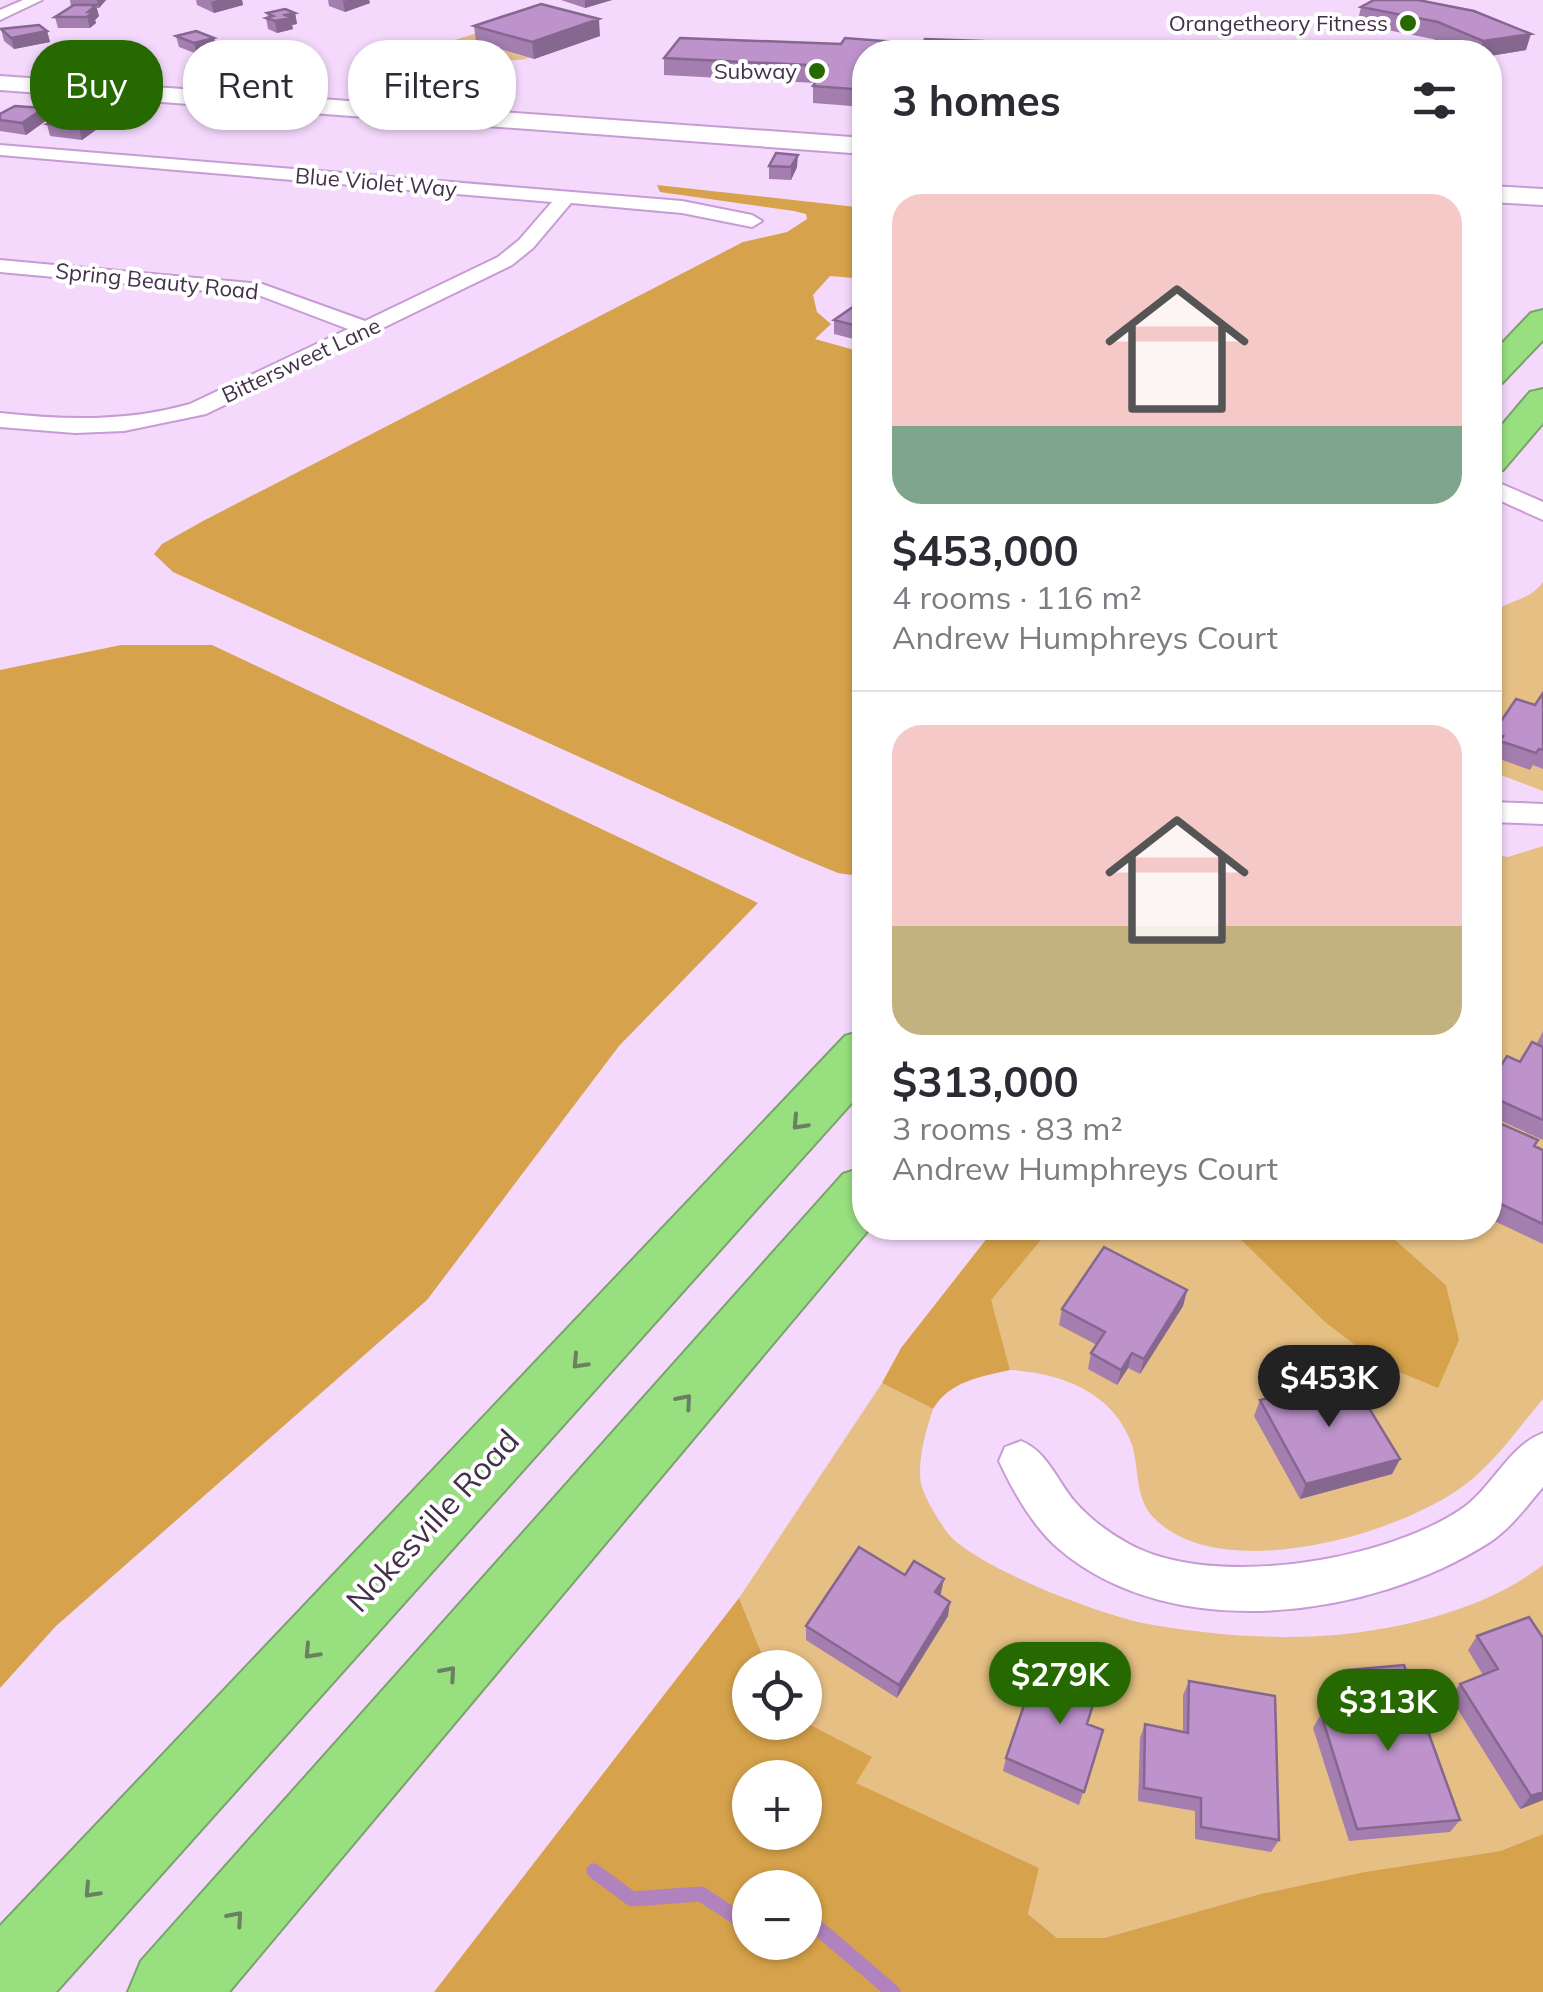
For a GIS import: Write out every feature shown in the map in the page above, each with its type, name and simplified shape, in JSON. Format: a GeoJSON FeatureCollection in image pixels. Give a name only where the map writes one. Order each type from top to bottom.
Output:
{"type":"FeatureCollection","features":[{"type":"Feature","properties":{"kind":"highway"},"geometry":{"type":"LineString","coordinates":[[1502,363],[1543,320]]}},
{"type":"Feature","properties":{"kind":"highway"},"geometry":{"type":"LineString","coordinates":[[1502,448],[1543,400]]}},
{"type":"Feature","properties":{"kind":"highway","name":"Nokesville Road"},"geometry":{"type":"LineString","coordinates":[[0,1989],[852,1065]]}},
{"type":"Feature","properties":{"kind":"highway"},"geometry":{"type":"LineString","coordinates":[[172,1992],[852,1206]]}},
{"type":"Feature","properties":{"kind":"street"},"geometry":{"type":"LineString","coordinates":[[0,16],[35,0]]}},
{"type":"Feature","properties":{"kind":"street"},"geometry":{"type":"LineString","coordinates":[[0,83],[852,145]]}},
{"type":"Feature","properties":{"kind":"street","name":"Blue Violet Way"},"geometry":{"type":"LineString","coordinates":[[0,150],[682,207],[752,221]]}},
{"type":"Feature","properties":{"kind":"street"},"geometry":{"type":"LineString","coordinates":[[0,173],[30,152]]}},
{"type":"Feature","properties":{"kind":"street"},"geometry":{"type":"LineString","coordinates":[[1502,195],[1543,199]]}},
{"type":"Feature","properties":{"kind":"street","name":"Bittersweet Lane"},"geometry":{"type":"LineString","coordinates":[[0,420],[85,428],[166,420],[198,409],[505,261],[526,244],[566,198]]}},
{"type":"Feature","properties":{"kind":"street","name":"Spring Beauty Road"},"geometry":{"type":"LineString","coordinates":[[0,266],[262,290],[366,329]]}},
{"type":"Feature","properties":{"kind":"street"},"geometry":{"type":"LineString","coordinates":[[1502,484],[1543,486]]}},
{"type":"Feature","properties":{"kind":"street"},"geometry":{"type":"LineString","coordinates":[[1502,490],[1543,512]]}},
{"type":"Feature","properties":{"kind":"street"},"geometry":{"type":"LineString","coordinates":[[1502,812],[1543,814]]}},
{"type":"Feature","properties":{"kind":"street"},"geometry":{"type":"LineString","coordinates":[[1022,1462],[1050,1506],[1076,1536],[1114,1561],[1152,1576],[1226,1590],[1305,1586],[1345,1578],[1417,1554],[1476,1525],[1543,1453]]}},
{"type":"Feature","properties":{"kind":"shaded area"},"geometry":{"type":"Polygon","coordinates":[[[496,27],[481,40],[455,40],[496,27]]]}},
{"type":"Feature","properties":{"kind":"shaded area"},"geometry":{"type":"Polygon","coordinates":[[[657,185],[852,207],[852,278],[830,276],[813,295],[817,312],[831,324],[815,339],[852,349],[852,875],[797,856],[173,572],[154,554],[162,544],[203,521],[743,242],[787,232],[807,219],[806,214],[794,211],[660,192],[657,185]]]}},
{"type":"Feature","properties":{"kind":"shaded area"},"geometry":{"type":"Polygon","coordinates":[[[1543,582],[1543,791],[1502,776],[1502,607],[1543,582]]]}},
{"type":"Feature","properties":{"kind":"shaded area"},"geometry":{"type":"Polygon","coordinates":[[[121,645],[212,645],[758,903],[619,1046],[427,1300],[56,1626],[0,1688],[0,670],[121,645]]]}},
{"type":"Feature","properties":{"kind":"shaded area"},"geometry":{"type":"Polygon","coordinates":[[[1543,846],[1543,1399],[1477,1475],[1436,1503],[1399,1521],[1310,1546],[1264,1551],[1220,1549],[1183,1538],[1147,1509],[1132,1445],[1113,1411],[1066,1381],[1010,1370],[990,1300],[1041,1240],[1243,1240],[1265,1259],[1446,1285],[1395,1240],[1502,1240],[1502,856],[1543,846]]]}},
{"type":"Feature","properties":{"kind":"shaded area"},"geometry":{"type":"Polygon","coordinates":[[[986,1240],[1041,1240],[991,1300],[1010,1370],[957,1386],[933,1409],[882,1383],[901,1348],[986,1240]]]}},
{"type":"Feature","properties":{"kind":"shaded area"},"geometry":{"type":"Polygon","coordinates":[[[1241,1240],[1395,1240],[1446,1285],[1459,1340],[1438,1388],[1380,1364],[1325,1322],[1241,1240]]]}},
{"type":"Feature","properties":{"kind":"shaded area"},"geometry":{"type":"Polygon","coordinates":[[[882,1383],[933,1409],[921,1456],[921,1484],[951,1537],[1017,1578],[1132,1620],[1244,1636],[1363,1632],[1471,1605],[1543,1565],[1543,1834],[1500,1851],[1364,1872],[1260,1894],[1104,1938],[1057,1938],[1028,1914],[1039,1868],[855,1783],[871,1757],[822,1731],[822,1650],[760,1650],[739,1598],[882,1383]]]}},
{"type":"Feature","properties":{"kind":"shaded area"},"geometry":{"type":"Polygon","coordinates":[[[739,1598],[760,1650],[732,1650],[732,1740],[822,1740],[822,1731],[872,1757],[856,1783],[1039,1868],[1028,1914],[1057,1938],[1104,1938],[1260,1894],[1364,1872],[1500,1851],[1543,1834],[1543,1992],[434,1992],[739,1598]]]}},
{"type":"Feature","properties":{"kind":"building"},"geometry":{"type":"Polygon","coordinates":[[[1374,0],[1418,0],[1474,11],[1531,34],[1481,40],[1438,22],[1361,7],[1374,0]]]}},
{"type":"Feature","properties":{"kind":"building"},"geometry":{"type":"Polygon","coordinates":[[[541,4],[599,19],[532,42],[474,26],[541,4]]]}},
{"type":"Feature","properties":{"kind":"building"},"geometry":{"type":"Polygon","coordinates":[[[74,5],[96,5],[87,17],[55,17],[74,5]]]}},
{"type":"Feature","properties":{"kind":"building"},"geometry":{"type":"Polygon","coordinates":[[[285,9],[295,13],[285,15],[291,18],[266,18],[273,16],[267,13],[285,9]]]}},
{"type":"Feature","properties":{"kind":"building"},"geometry":{"type":"Polygon","coordinates":[[[39,25],[47,31],[11,38],[1,29],[39,25]]]}},
{"type":"Feature","properties":{"kind":"building"},"geometry":{"type":"Polygon","coordinates":[[[196,31],[214,38],[186,40],[176,36],[196,31]]]}},
{"type":"Feature","properties":{"kind":"building"},"geometry":{"type":"Polygon","coordinates":[[[680,38],[841,44],[845,38],[871,40],[852,40],[852,89],[813,86],[827,66],[664,58],[680,38]]]}},
{"type":"Feature","properties":{"kind":"building"},"geometry":{"type":"Polygon","coordinates":[[[15,106],[30,107],[30,118],[22,123],[0,120],[0,114],[15,106]]]}},
{"type":"Feature","properties":{"kind":"building"},"geometry":{"type":"Polygon","coordinates":[[[776,153],[798,155],[791,167],[769,166],[776,153]]]}},
{"type":"Feature","properties":{"kind":"building"},"geometry":{"type":"Polygon","coordinates":[[[852,308],[852,325],[834,320],[852,308]]]}},
{"type":"Feature","properties":{"kind":"building"},"geometry":{"type":"Polygon","coordinates":[[[1543,693],[1543,750],[1536,753],[1502,742],[1502,720],[1516,699],[1535,705],[1543,693]]]}},
{"type":"Feature","properties":{"kind":"building"},"geometry":{"type":"Polygon","coordinates":[[[1532,1042],[1543,1047],[1543,1120],[1502,1101],[1502,1064],[1507,1056],[1520,1062],[1532,1042]]]}},
{"type":"Feature","properties":{"kind":"building"},"geometry":{"type":"Polygon","coordinates":[[[1502,1124],[1538,1140],[1534,1146],[1543,1150],[1543,1224],[1502,1205],[1502,1124]]]}},
{"type":"Feature","properties":{"kind":"building"},"geometry":{"type":"Polygon","coordinates":[[[1104,1247],[1187,1290],[1144,1359],[1132,1353],[1121,1370],[1091,1353],[1105,1332],[1062,1309],[1104,1247]]]}},
{"type":"Feature","properties":{"kind":"building"},"geometry":{"type":"Polygon","coordinates":[[[1350,1377],[1400,1459],[1306,1484],[1260,1400],[1350,1377]]]}},
{"type":"Feature","properties":{"kind":"building"},"geometry":{"type":"Polygon","coordinates":[[[859,1547],[905,1575],[914,1561],[944,1579],[935,1592],[950,1602],[899,1685],[806,1626],[859,1547]]]}},
{"type":"Feature","properties":{"kind":"building"},"geometry":{"type":"Polygon","coordinates":[[[1529,1617],[1543,1638],[1543,1792],[1531,1796],[1460,1684],[1498,1669],[1477,1636],[1529,1617]]]}},
{"type":"Feature","properties":{"kind":"building"},"geometry":{"type":"Polygon","coordinates":[[[1067,1657],[1103,1672],[1087,1724],[1103,1730],[1084,1792],[1006,1758],[1034,1676],[1057,1686],[1067,1657]]]}},
{"type":"Feature","properties":{"kind":"building"},"geometry":{"type":"Polygon","coordinates":[[[1404,1665],[1460,1820],[1357,1829],[1321,1714],[1362,1710],[1347,1670],[1404,1665]]]}},
{"type":"Feature","properties":{"kind":"building"},"geometry":{"type":"Polygon","coordinates":[[[1189,1681],[1275,1696],[1279,1840],[1201,1827],[1201,1798],[1144,1788],[1145,1724],[1188,1733],[1189,1681]]]}},
{"type":"Feature","properties":{"kind":"waterway"},"geometry":{"type":"LineString","coordinates":[[594,1871],[632,1899],[701,1894],[732,1914]]}},
{"type":"Feature","properties":{"kind":"waterway"},"geometry":{"type":"LineString","coordinates":[[822,1931],[893,1992]]}},
{"type":"Feature","properties":{"kind":"place","name":"Orangetheory Fitness"},"geometry":{"type":"Point","coordinates":[1408,23]}},
{"type":"Feature","properties":{"kind":"place","name":"Subway"},"geometry":{"type":"Point","coordinates":[817,71]}}]}
